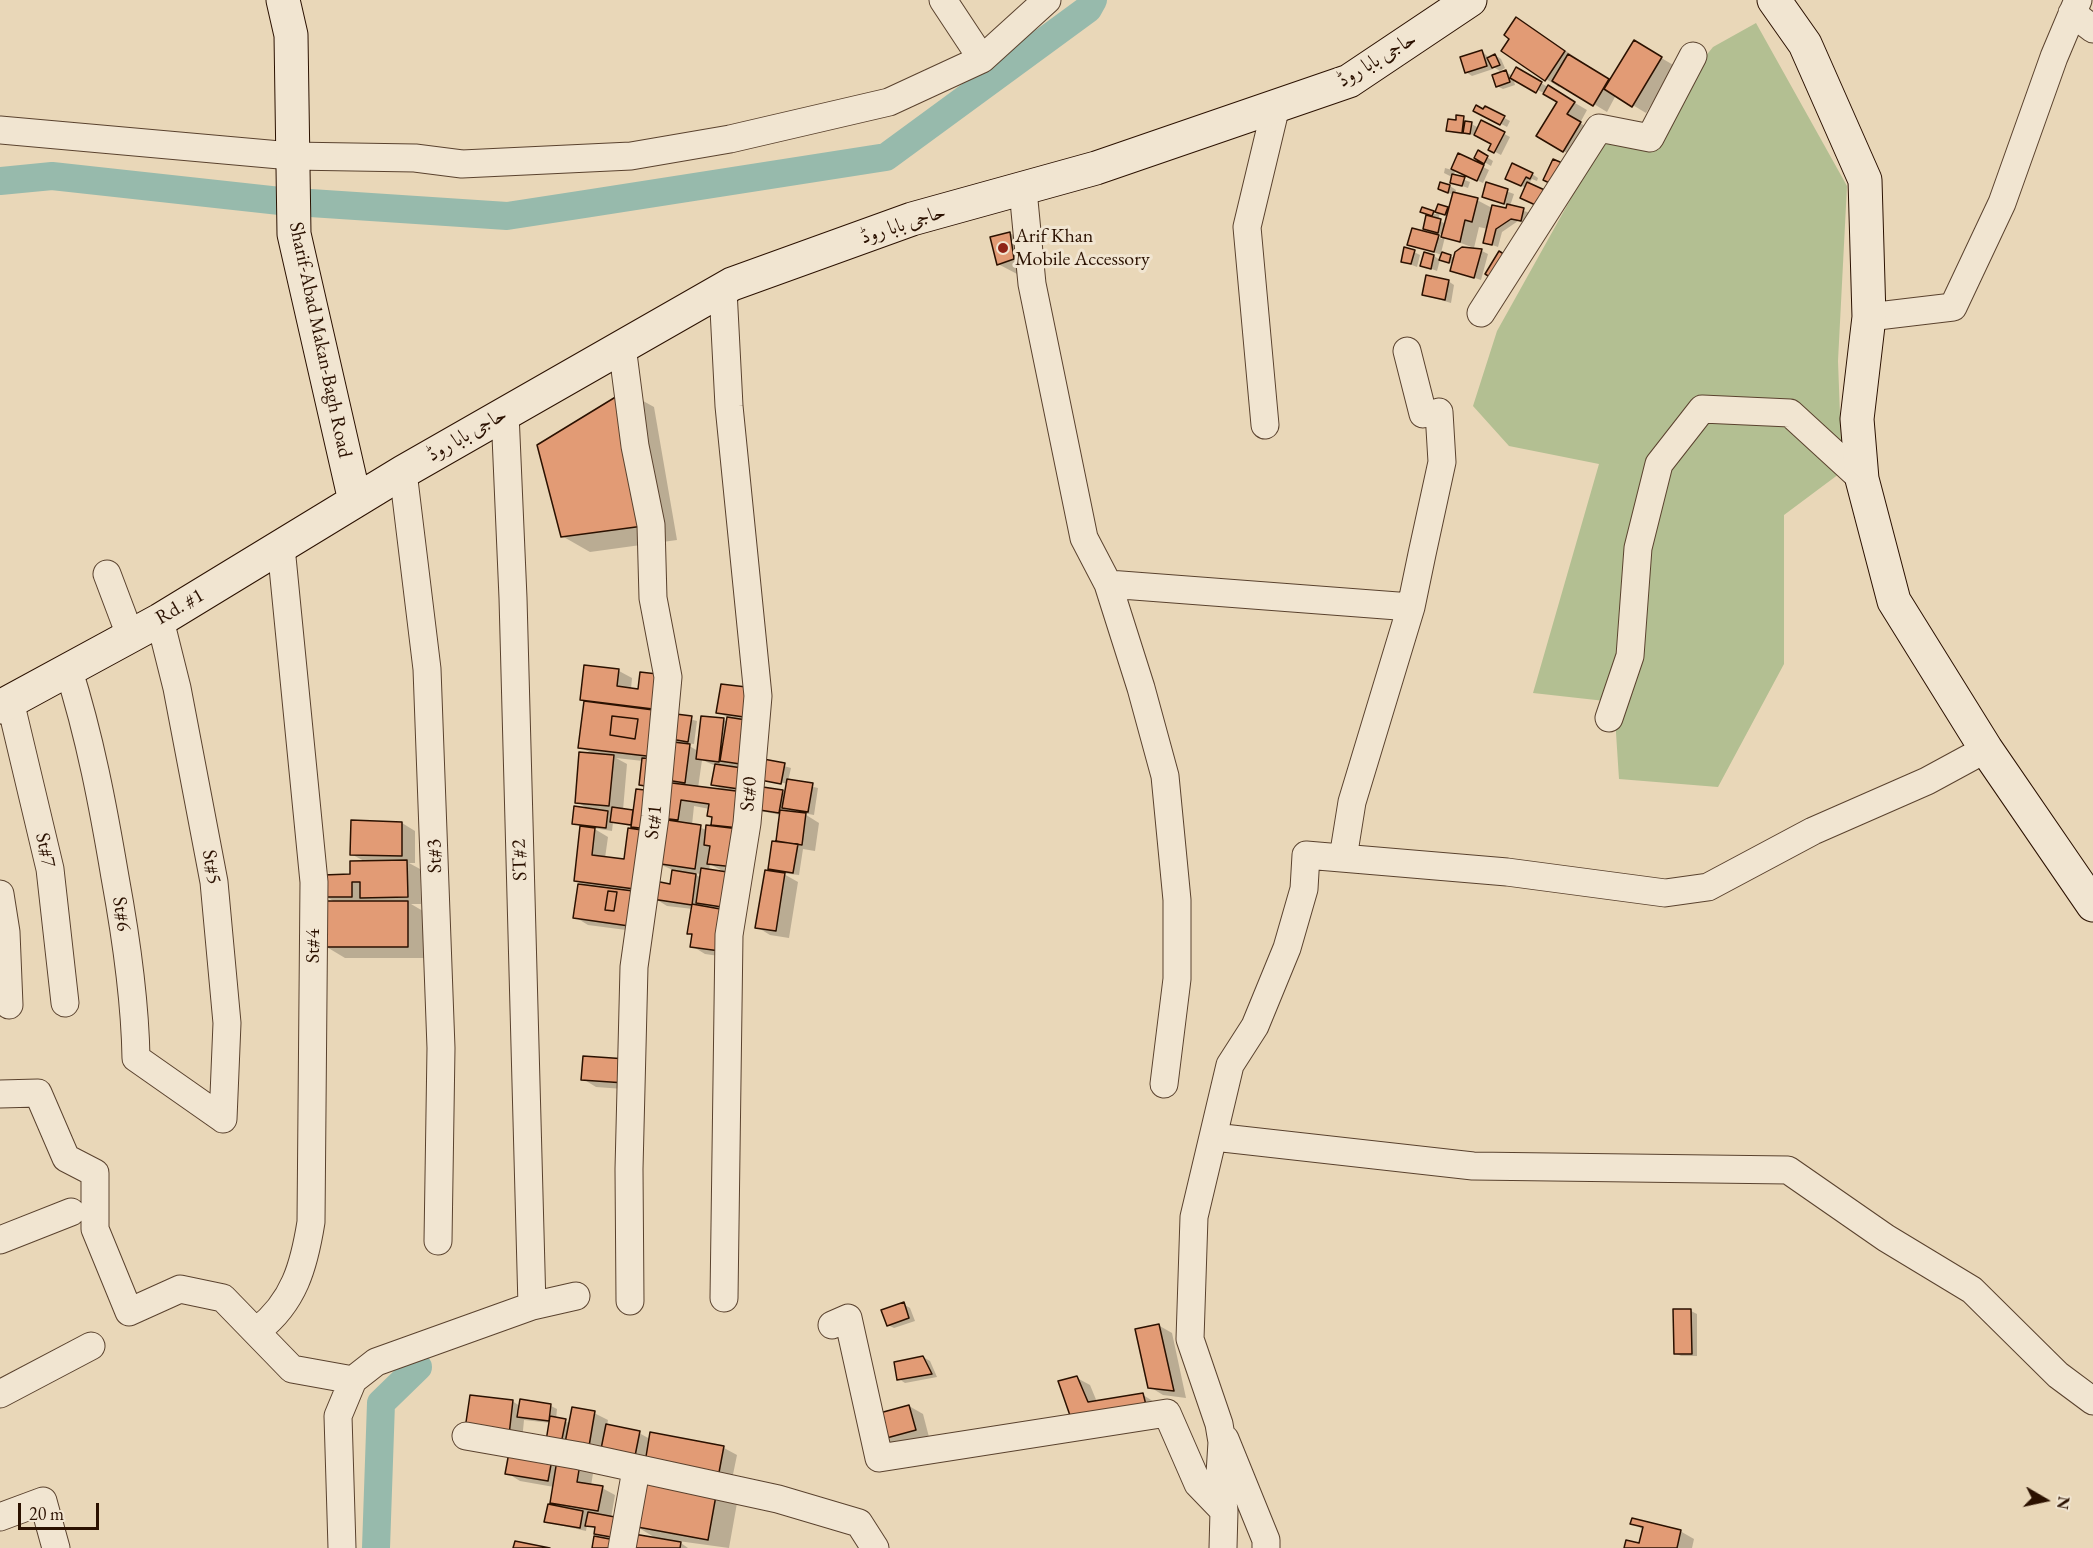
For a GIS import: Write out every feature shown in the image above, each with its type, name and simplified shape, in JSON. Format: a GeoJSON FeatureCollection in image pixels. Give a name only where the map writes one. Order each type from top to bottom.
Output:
{"type":"FeatureCollection","features":[{"type":"Feature","properties":{"kind":"main road","name":"Sharif-Abad Makan-Bagh Road"},"geometry":{"type":"LineString","coordinates":[[283,0],[291,35],[294,240],[356,501]]}},
{"type":"Feature","properties":{"kind":"main road","name":"حاجی بابا روڈ"},"geometry":{"type":"LineString","coordinates":[[356,501],[505,413],[723,290],[912,219],[1096,168],[1349,81],[1470,0]]}},
{"type":"Feature","properties":{"kind":"main road"},"geometry":{"type":"LineString","coordinates":[[1774,0],[1805,44],[1864,180],[1869,317],[1857,419],[1862,479],[1894,601],[1986,750],[2093,905]]}},
{"type":"Feature","properties":{"kind":"main road","name":"Rd. #1"},"geometry":{"type":"LineString","coordinates":[[5,704],[160,620],[356,501]]}},
{"type":"Feature","properties":{"kind":"street"},"geometry":{"type":"LineString","coordinates":[[943,0],[982,59]]}},
{"type":"Feature","properties":{"kind":"street"},"geometry":{"type":"LineString","coordinates":[[0,130],[292,160],[415,158],[462,164],[631,156],[730,139],[889,102],[982,59],[1034,5]]}},
{"type":"Feature","properties":{"kind":"street"},"geometry":{"type":"LineString","coordinates":[[1869,317],[1953,307],[2002,204],[2081,14]]}},
{"type":"Feature","properties":{"kind":"street"},"geometry":{"type":"LineString","coordinates":[[1480,313],[1599,128],[1650,138],[1693,56]]}},
{"type":"Feature","properties":{"kind":"street"},"geometry":{"type":"LineString","coordinates":[[1265,425],[1246,227],[1276,106]]}},
{"type":"Feature","properties":{"kind":"street"},"geometry":{"type":"LineString","coordinates":[[1023,190],[1032,284],[1084,538],[1108,584],[1142,688],[1165,777],[1177,923],[1177,979],[1164,1084]]}},
{"type":"Feature","properties":{"kind":"street","name":"St#0"},"geometry":{"type":"LineString","coordinates":[[723,290],[729,406],[758,696],[747,823],[729,935],[724,1298]]}},
{"type":"Feature","properties":{"kind":"street","name":"St#1"},"geometry":{"type":"LineString","coordinates":[[622,346],[635,446],[651,525],[653,598],[668,677],[653,829],[634,967],[629,1169],[630,1301]]}},
{"type":"Feature","properties":{"kind":"street"},"geometry":{"type":"LineString","coordinates":[[1343,858],[1352,802],[1411,607],[1442,462],[1431,413],[1407,351]]}},
{"type":"Feature","properties":{"kind":"street"},"geometry":{"type":"LineString","coordinates":[[1608,718],[1630,656],[1638,548],[1659,464],[1702,409],[1790,413],[1862,479]]}},
{"type":"Feature","properties":{"kind":"street","name":"ST#2"},"geometry":{"type":"LineString","coordinates":[[505,413],[514,609],[532,1306]]}},
{"type":"Feature","properties":{"kind":"street","name":"St#3"},"geometry":{"type":"LineString","coordinates":[[403,472],[427,681],[441,1048],[438,1241]]}},
{"type":"Feature","properties":{"kind":"street","name":"St#4"},"geometry":{"type":"LineString","coordinates":[[258,1330],[278,1315],[305,1263],[312,1222],[314,882],[281,547]]}},
{"type":"Feature","properties":{"kind":"street"},"geometry":{"type":"LineString","coordinates":[[107,574],[130,635]]}},
{"type":"Feature","properties":{"kind":"street"},"geometry":{"type":"LineString","coordinates":[[1108,584],[1411,607]]}},
{"type":"Feature","properties":{"kind":"street","name":"St#5"},"geometry":{"type":"LineString","coordinates":[[160,620],[177,688],[214,882],[227,1023],[223,1119]]}},
{"type":"Feature","properties":{"kind":"street","name":"St#6"},"geometry":{"type":"LineString","coordinates":[[68,668],[84,719],[103,802],[124,929],[135,1018],[136,1058],[223,1119]]}},
{"type":"Feature","properties":{"kind":"street","name":"St#7"},"geometry":{"type":"LineString","coordinates":[[5,704],[50,869],[65,1003]]}},
{"type":"Feature","properties":{"kind":"street"},"geometry":{"type":"LineString","coordinates":[[1266,1548],[1266,1540],[1219,1424],[1190,1339],[1194,1217],[1230,1065],[1255,1026],[1287,948],[1304,889],[1306,855],[1507,872],[1665,893],[1708,887],[1813,831],[1927,781],[1986,750]]}},
{"type":"Feature","properties":{"kind":"street"},"geometry":{"type":"LineString","coordinates":[[0,894],[6,932],[9,1005]]}},
{"type":"Feature","properties":{"kind":"street"},"geometry":{"type":"LineString","coordinates":[[0,1094],[38,1093],[66,1158],[95,1173],[94,1229],[129,1312],[180,1289],[223,1298],[258,1330],[292,1369],[353,1380]]}},
{"type":"Feature","properties":{"kind":"street"},"geometry":{"type":"LineString","coordinates":[[1214,1137],[1473,1166],[1788,1170],[1886,1238],[1972,1290],[2058,1375],[2093,1401]]}},
{"type":"Feature","properties":{"kind":"street"},"geometry":{"type":"LineString","coordinates":[[0,1240],[71,1212]]}},
{"type":"Feature","properties":{"kind":"street"},"geometry":{"type":"LineString","coordinates":[[342,1548],[338,1416],[353,1380],[376,1362],[532,1306],[576,1296]]}},
{"type":"Feature","properties":{"kind":"street"},"geometry":{"type":"LineString","coordinates":[[832,1325],[848,1318],[879,1458],[1167,1413],[1198,1484],[1224,1511]]}},
{"type":"Feature","properties":{"kind":"street"},"geometry":{"type":"LineString","coordinates":[[0,1394],[91,1346]]}},
{"type":"Feature","properties":{"kind":"street"},"geometry":{"type":"LineString","coordinates":[[1219,1424],[1222,1442],[1220,1473],[1224,1511],[1223,1548]]}},
{"type":"Feature","properties":{"kind":"street"},"geometry":{"type":"LineString","coordinates":[[466,1436],[580,1456],[778,1499],[859,1523],[875,1548]]}},
{"type":"Feature","properties":{"kind":"street"},"geometry":{"type":"LineString","coordinates":[[622,1548],[636,1470]]}},
{"type":"Feature","properties":{"kind":"street"},"geometry":{"type":"LineString","coordinates":[[0,1517],[43,1501],[56,1548]]}},
{"type":"Feature","properties":{"kind":"green space"},"geometry":{"type":"Polygon","coordinates":[[[1756,23],[1847,186],[1838,361],[1841,442],[1847,468],[1784,515],[1784,664],[1718,787],[1619,779],[1614,702],[1533,693],[1599,464],[1509,446],[1473,406],[1497,331],[1603,141],[1656,151],[1696,68],[1713,47],[1756,23]]]}},
{"type":"Feature","properties":{"kind":"building"},"geometry":{"type":"Polygon","coordinates":[[[1516,17],[1565,51],[1545,81],[1501,51],[1509,39],[1504,35],[1516,17]]]}},
{"type":"Feature","properties":{"kind":"building"},"geometry":{"type":"Polygon","coordinates":[[[1634,40],[1662,57],[1632,107],[1604,89],[1634,40]]]}},
{"type":"Feature","properties":{"kind":"building"},"geometry":{"type":"Polygon","coordinates":[[[1482,50],[1487,66],[1465,73],[1460,57],[1482,50]]]}},
{"type":"Feature","properties":{"kind":"building"},"geometry":{"type":"Polygon","coordinates":[[[1495,54],[1500,65],[1492,68],[1487,58],[1495,54]]]}},
{"type":"Feature","properties":{"kind":"building"},"geometry":{"type":"Polygon","coordinates":[[[1568,54],[1609,79],[1593,106],[1552,81],[1568,54]]]}},
{"type":"Feature","properties":{"kind":"building"},"geometry":{"type":"Polygon","coordinates":[[[1516,67],[1542,82],[1536,93],[1510,78],[1516,67]]]}},
{"type":"Feature","properties":{"kind":"building"},"geometry":{"type":"Polygon","coordinates":[[[1506,70],[1510,82],[1496,87],[1492,75],[1506,70]]]}},
{"type":"Feature","properties":{"kind":"building"},"geometry":{"type":"Polygon","coordinates":[[[1548,85],[1575,102],[1567,114],[1581,122],[1563,152],[1536,136],[1557,102],[1543,94],[1548,85]]]}},
{"type":"Feature","properties":{"kind":"building"},"geometry":{"type":"Polygon","coordinates":[[[1476,105],[1483,109],[1485,106],[1505,116],[1500,125],[1473,111],[1476,105]]]}},
{"type":"Feature","properties":{"kind":"building"},"geometry":{"type":"Polygon","coordinates":[[[1456,115],[1464,116],[1462,133],[1446,131],[1448,119],[1456,120],[1456,115]]]}},
{"type":"Feature","properties":{"kind":"building"},"geometry":{"type":"Polygon","coordinates":[[[1481,120],[1505,132],[1494,153],[1488,150],[1491,144],[1474,135],[1481,120]]]}},
{"type":"Feature","properties":{"kind":"building"},"geometry":{"type":"Polygon","coordinates":[[[1465,121],[1472,122],[1470,134],[1463,133],[1465,121]]]}},
{"type":"Feature","properties":{"kind":"building"},"geometry":{"type":"Polygon","coordinates":[[[1478,150],[1488,156],[1484,164],[1474,158],[1478,150]]]}},
{"type":"Feature","properties":{"kind":"building"},"geometry":{"type":"Polygon","coordinates":[[[1458,153],[1484,165],[1477,181],[1451,169],[1458,153]]]}},
{"type":"Feature","properties":{"kind":"building"},"geometry":{"type":"Polygon","coordinates":[[[1553,159],[1567,165],[1556,186],[1543,180],[1553,159]]]}},
{"type":"Feature","properties":{"kind":"building"},"geometry":{"type":"Polygon","coordinates":[[[1512,163],[1533,173],[1530,179],[1526,177],[1521,186],[1505,179],[1512,163]]]}},
{"type":"Feature","properties":{"kind":"building"},"geometry":{"type":"Polygon","coordinates":[[[1452,174],[1465,177],[1462,186],[1450,183],[1452,174]]]}},
{"type":"Feature","properties":{"kind":"building"},"geometry":{"type":"Polygon","coordinates":[[[1440,182],[1450,185],[1448,193],[1438,189],[1440,182]]]}},
{"type":"Feature","properties":{"kind":"building"},"geometry":{"type":"Polygon","coordinates":[[[1486,182],[1508,189],[1504,204],[1482,197],[1486,182]]]}},
{"type":"Feature","properties":{"kind":"building"},"geometry":{"type":"Polygon","coordinates":[[[1527,182],[1549,192],[1542,208],[1520,198],[1527,182]]]}},
{"type":"Feature","properties":{"kind":"building"},"geometry":{"type":"Polygon","coordinates":[[[1453,192],[1478,198],[1472,222],[1465,220],[1460,242],[1441,237],[1453,192]]]}},
{"type":"Feature","properties":{"kind":"building"},"geometry":{"type":"Polygon","coordinates":[[[1438,204],[1448,207],[1445,215],[1435,212],[1438,204]]]}},
{"type":"Feature","properties":{"kind":"building"},"geometry":{"type":"Polygon","coordinates":[[[1507,204],[1524,208],[1521,221],[1511,219],[1496,229],[1492,245],[1483,243],[1492,205],[1506,208],[1507,204]]]}},
{"type":"Feature","properties":{"kind":"building"},"geometry":{"type":"Polygon","coordinates":[[[1422,207],[1434,211],[1432,216],[1420,212],[1422,207]]]}},
{"type":"Feature","properties":{"kind":"building"},"geometry":{"type":"Polygon","coordinates":[[[1426,215],[1441,219],[1438,233],[1423,229],[1426,215]]]}},
{"type":"Feature","properties":{"kind":"building"},"geometry":{"type":"Polygon","coordinates":[[[1412,228],[1439,235],[1434,252],[1407,245],[1412,228]]]}},
{"type":"Feature","properties":{"kind":"building","name":"Arif Khan Mobile Accessory"},"geometry":{"type":"Polygon","coordinates":[[[1010,232],[1014,259],[997,265],[990,237],[1010,232]]]}},
{"type":"Feature","properties":{"kind":"building"},"geometry":{"type":"Polygon","coordinates":[[[1404,247],[1415,250],[1411,264],[1401,262],[1404,247]]]}},
{"type":"Feature","properties":{"kind":"building"},"geometry":{"type":"Polygon","coordinates":[[[1462,247],[1482,249],[1474,278],[1450,271],[1455,252],[1462,247]]]}},
{"type":"Feature","properties":{"kind":"building"},"geometry":{"type":"Polygon","coordinates":[[[1499,251],[1507,256],[1493,279],[1485,274],[1499,251]]]}},
{"type":"Feature","properties":{"kind":"building"},"geometry":{"type":"Polygon","coordinates":[[[1424,252],[1434,255],[1431,269],[1420,266],[1424,252]]]}},
{"type":"Feature","properties":{"kind":"building"},"geometry":{"type":"Polygon","coordinates":[[[1442,252],[1451,255],[1449,263],[1439,260],[1442,252]]]}},
{"type":"Feature","properties":{"kind":"building"},"geometry":{"type":"Polygon","coordinates":[[[1426,275],[1449,280],[1445,300],[1422,295],[1426,275]]]}},
{"type":"Feature","properties":{"kind":"building"},"geometry":{"type":"Polygon","coordinates":[[[627,390],[651,525],[561,537],[537,445],[627,390]]]}},
{"type":"Feature","properties":{"kind":"building"},"geometry":{"type":"Polygon","coordinates":[[[584,665],[619,669],[617,686],[638,689],[640,672],[666,675],[661,710],[580,700],[584,665]]]}},
{"type":"Feature","properties":{"kind":"building"},"geometry":{"type":"Polygon","coordinates":[[[721,684],[755,688],[751,718],[716,713],[721,684]]]}},
{"type":"Feature","properties":{"kind":"building"},"geometry":{"type":"Polygon","coordinates":[[[584,701],[661,711],[655,757],[578,748],[584,701]],[[612,716],[610,735],[635,739],[638,719],[612,716]]]}},
{"type":"Feature","properties":{"kind":"building"},"geometry":{"type":"Polygon","coordinates":[[[668,713],[692,716],[688,742],[665,738],[668,713]]]}},
{"type":"Feature","properties":{"kind":"building"},"geometry":{"type":"Polygon","coordinates":[[[612,716],[638,719],[635,739],[610,735],[612,716]]]}},
{"type":"Feature","properties":{"kind":"building"},"geometry":{"type":"Polygon","coordinates":[[[701,716],[724,718],[719,762],[696,759],[701,716]]]}},
{"type":"Feature","properties":{"kind":"building"},"geometry":{"type":"Polygon","coordinates":[[[727,717],[753,721],[747,765],[720,761],[727,717]]]}},
{"type":"Feature","properties":{"kind":"building"},"geometry":{"type":"Polygon","coordinates":[[[665,741],[690,744],[685,783],[660,779],[665,741]]]}},
{"type":"Feature","properties":{"kind":"building"},"geometry":{"type":"Polygon","coordinates":[[[579,752],[614,755],[609,806],[575,803],[579,752]]]}},
{"type":"Feature","properties":{"kind":"building"},"geometry":{"type":"Polygon","coordinates":[[[642,758],[656,759],[652,787],[639,785],[642,758]]]}},
{"type":"Feature","properties":{"kind":"building"},"geometry":{"type":"Polygon","coordinates":[[[758,758],[785,763],[781,784],[755,779],[758,758]]]}},
{"type":"Feature","properties":{"kind":"building"},"geometry":{"type":"Polygon","coordinates":[[[715,764],[749,769],[746,790],[711,785],[715,764]]]}},
{"type":"Feature","properties":{"kind":"building"},"geometry":{"type":"Polygon","coordinates":[[[787,779],[813,783],[808,812],[782,808],[787,779]]]}},
{"type":"Feature","properties":{"kind":"building"},"geometry":{"type":"Polygon","coordinates":[[[664,782],[744,792],[739,828],[711,825],[712,817],[707,816],[709,804],[681,800],[678,820],[660,818],[664,782]]]}},
{"type":"Feature","properties":{"kind":"building"},"geometry":{"type":"Polygon","coordinates":[[[756,786],[783,790],[779,813],[753,809],[756,786]]]}},
{"type":"Feature","properties":{"kind":"building"},"geometry":{"type":"Polygon","coordinates":[[[636,789],[654,791],[649,829],[631,827],[636,789]]]}},
{"type":"Feature","properties":{"kind":"building"},"geometry":{"type":"Polygon","coordinates":[[[574,806],[608,811],[606,828],[572,824],[574,806]]]}},
{"type":"Feature","properties":{"kind":"building"},"geometry":{"type":"Polygon","coordinates":[[[612,807],[633,810],[631,825],[610,822],[612,807]]]}},
{"type":"Feature","properties":{"kind":"building"},"geometry":{"type":"Polygon","coordinates":[[[780,810],[806,813],[802,845],[776,841],[780,810]]]}},
{"type":"Feature","properties":{"kind":"building"},"geometry":{"type":"Polygon","coordinates":[[[661,819],[701,825],[695,869],[654,863],[661,819]]]}},
{"type":"Feature","properties":{"kind":"building"},"geometry":{"type":"Polygon","coordinates":[[[351,820],[402,822],[402,856],[350,855],[351,820]]]}},
{"type":"Feature","properties":{"kind":"building"},"geometry":{"type":"Polygon","coordinates":[[[706,825],[739,829],[734,867],[707,864],[710,846],[704,845],[706,825]]]}},
{"type":"Feature","properties":{"kind":"building"},"geometry":{"type":"Polygon","coordinates":[[[580,826],[595,828],[592,855],[624,859],[628,828],[649,831],[642,890],[574,881],[580,826]]]}},
{"type":"Feature","properties":{"kind":"building"},"geometry":{"type":"Polygon","coordinates":[[[772,841],[798,844],[793,873],[768,869],[772,841]]]}},
{"type":"Feature","properties":{"kind":"building"},"geometry":{"type":"Polygon","coordinates":[[[407,860],[408,897],[360,898],[360,882],[352,882],[352,897],[324,897],[323,875],[350,874],[350,861],[407,860]]]}},
{"type":"Feature","properties":{"kind":"building"},"geometry":{"type":"Polygon","coordinates":[[[701,868],[734,873],[728,908],[696,903],[701,868]]]}},
{"type":"Feature","properties":{"kind":"building"},"geometry":{"type":"Polygon","coordinates":[[[672,870],[696,874],[692,905],[652,899],[655,881],[670,884],[672,870]]]}},
{"type":"Feature","properties":{"kind":"building"},"geometry":{"type":"Polygon","coordinates":[[[765,870],[785,873],[776,931],[755,928],[765,870]]]}},
{"type":"Feature","properties":{"kind":"building"},"geometry":{"type":"Polygon","coordinates":[[[578,884],[641,892],[636,927],[573,918],[578,884]],[[608,891],[605,910],[614,911],[617,892],[608,891]]]}},
{"type":"Feature","properties":{"kind":"building"},"geometry":{"type":"Polygon","coordinates":[[[608,891],[617,892],[614,911],[605,910],[608,891]]]}},
{"type":"Feature","properties":{"kind":"building"},"geometry":{"type":"Polygon","coordinates":[[[324,901],[408,901],[408,947],[324,947],[324,901]]]}},
{"type":"Feature","properties":{"kind":"building"},"geometry":{"type":"Polygon","coordinates":[[[692,904],[726,910],[720,951],[690,947],[692,934],[687,934],[692,904]]]}},
{"type":"Feature","properties":{"kind":"building"},"geometry":{"type":"Polygon","coordinates":[[[583,1056],[627,1059],[625,1083],[581,1080],[583,1056]]]}},
{"type":"Feature","properties":{"kind":"building"},"geometry":{"type":"Polygon","coordinates":[[[904,1302],[909,1318],[887,1326],[881,1310],[904,1302]]]}},
{"type":"Feature","properties":{"kind":"building"},"geometry":{"type":"Polygon","coordinates":[[[1673,1309],[1691,1309],[1692,1354],[1674,1354],[1673,1309]]]}},
{"type":"Feature","properties":{"kind":"building"},"geometry":{"type":"Polygon","coordinates":[[[1159,1324],[1174,1391],[1148,1388],[1135,1329],[1159,1324]]]}},
{"type":"Feature","properties":{"kind":"building"},"geometry":{"type":"Polygon","coordinates":[[[923,1356],[932,1374],[897,1380],[894,1362],[923,1356]]]}},
{"type":"Feature","properties":{"kind":"building"},"geometry":{"type":"Polygon","coordinates":[[[1077,1376],[1088,1402],[1143,1393],[1148,1413],[1074,1427],[1058,1381],[1077,1376]]]}},
{"type":"Feature","properties":{"kind":"building"},"geometry":{"type":"Polygon","coordinates":[[[470,1395],[513,1400],[509,1435],[465,1429],[470,1395]]]}},
{"type":"Feature","properties":{"kind":"building"},"geometry":{"type":"Polygon","coordinates":[[[520,1399],[551,1404],[549,1421],[517,1417],[520,1399]]]}},
{"type":"Feature","properties":{"kind":"building"},"geometry":{"type":"Polygon","coordinates":[[[909,1405],[916,1430],[883,1439],[876,1414],[909,1405]]]}},
{"type":"Feature","properties":{"kind":"building"},"geometry":{"type":"Polygon","coordinates":[[[572,1407],[595,1411],[588,1452],[564,1448],[572,1407]]]}},
{"type":"Feature","properties":{"kind":"building"},"geometry":{"type":"Polygon","coordinates":[[[550,1416],[566,1419],[561,1444],[546,1441],[550,1416]]]}},
{"type":"Feature","properties":{"kind":"building"},"geometry":{"type":"Polygon","coordinates":[[[606,1424],[640,1431],[633,1466],[599,1459],[606,1424]]]}},
{"type":"Feature","properties":{"kind":"building"},"geometry":{"type":"Polygon","coordinates":[[[650,1432],[724,1446],[717,1483],[644,1469],[650,1432]]]}},
{"type":"Feature","properties":{"kind":"building"},"geometry":{"type":"Polygon","coordinates":[[[510,1447],[553,1454],[548,1481],[505,1474],[510,1447]]]}},
{"type":"Feature","properties":{"kind":"building"},"geometry":{"type":"Polygon","coordinates":[[[558,1454],[581,1458],[577,1482],[603,1486],[598,1511],[550,1503],[558,1454]]]}},
{"type":"Feature","properties":{"kind":"building"},"geometry":{"type":"Polygon","coordinates":[[[642,1476],[717,1490],[708,1540],[632,1526],[642,1476]]]}},
{"type":"Feature","properties":{"kind":"building"},"geometry":{"type":"Polygon","coordinates":[[[548,1504],[583,1511],[580,1528],[544,1522],[548,1504]]]}},
{"type":"Feature","properties":{"kind":"building"},"geometry":{"type":"Polygon","coordinates":[[[588,1512],[615,1517],[611,1537],[594,1534],[595,1527],[585,1526],[588,1512]]]}},
{"type":"Feature","properties":{"kind":"building"},"geometry":{"type":"Polygon","coordinates":[[[1632,1518],[1681,1530],[1677,1548],[1624,1548],[1626,1540],[1639,1543],[1643,1527],[1630,1524],[1632,1518]]]}},
{"type":"Feature","properties":{"kind":"building"},"geometry":{"type":"Polygon","coordinates":[[[628,1533],[681,1542],[680,1548],[626,1548],[628,1533]]]}},
{"type":"Feature","properties":{"kind":"building"},"geometry":{"type":"Polygon","coordinates":[[[594,1536],[620,1541],[619,1548],[592,1548],[594,1536]]]}},
{"type":"Feature","properties":{"kind":"building"},"geometry":{"type":"Polygon","coordinates":[[[515,1541],[550,1548],[513,1548],[515,1541]]]}},
{"type":"Feature","properties":{"kind":"waterway"},"geometry":{"type":"LineString","coordinates":[[0,181],[52,176],[280,201],[507,216],[886,157],[1088,9],[1093,0]]}},
{"type":"Feature","properties":{"kind":"waterway"},"geometry":{"type":"LineString","coordinates":[[376,1548],[381,1403],[418,1367]]}},
{"type":"Feature","properties":{"kind":"place","name":"Arif Khan Mobile Accessory"},"geometry":{"type":"Point","coordinates":[1003,248]}}]}
